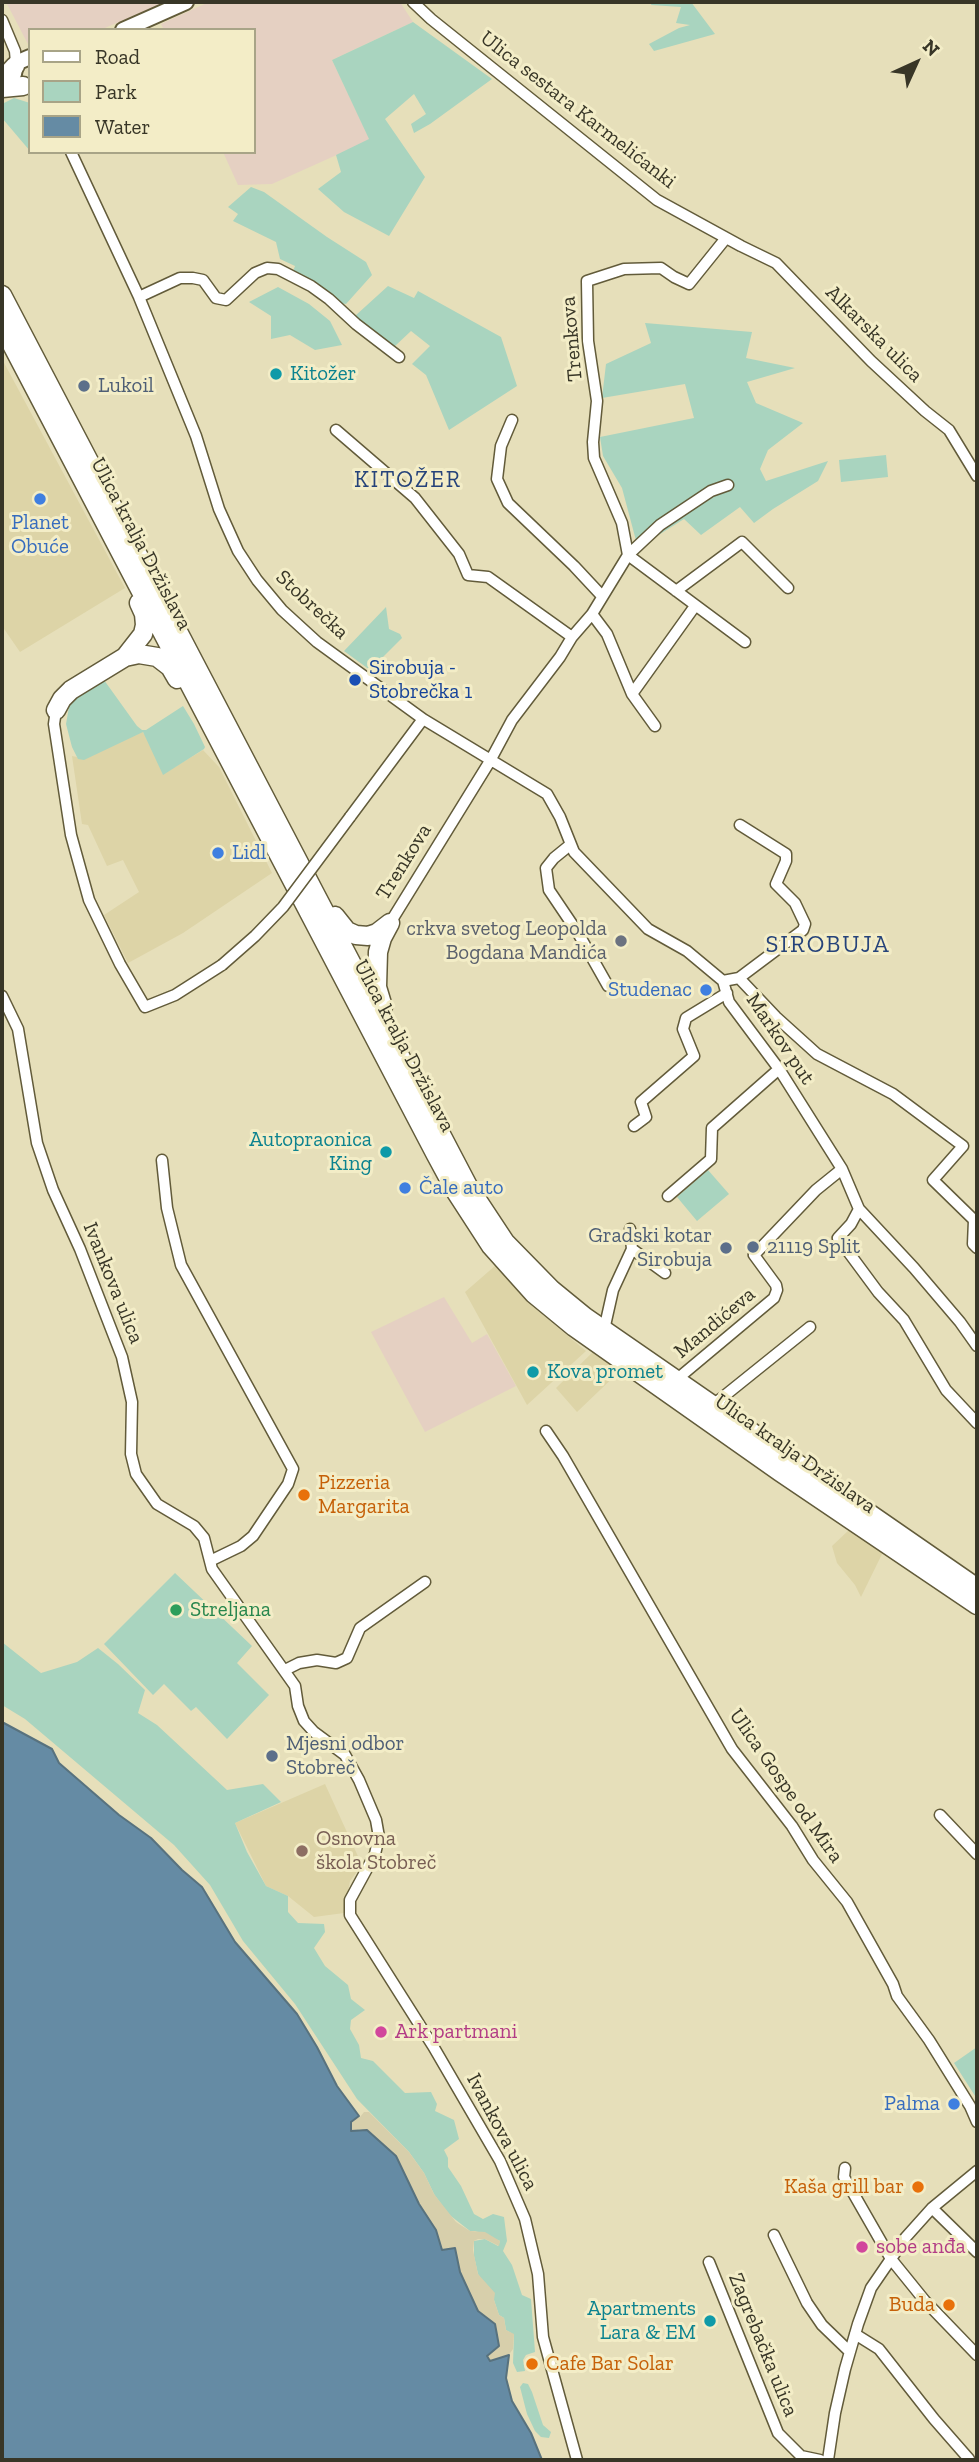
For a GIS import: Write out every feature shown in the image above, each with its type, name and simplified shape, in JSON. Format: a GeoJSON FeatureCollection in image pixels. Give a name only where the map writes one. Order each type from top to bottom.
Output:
{"type":"FeatureCollection","features":[{"type":"Feature","properties":{"kind":"highway"},"geometry":{"type":"LineString","coordinates":[[2,80],[23,61]]}},
{"type":"Feature","properties":{"kind":"highway"},"geometry":{"type":"LineString","coordinates":[[2,88],[27,87]]}},
{"type":"Feature","properties":{"kind":"highway"},"geometry":{"type":"LineString","coordinates":[[2,296],[10,326]]}},
{"type":"Feature","properties":{"kind":"highway","name":"Ulica kralja Držislava"},"geometry":{"type":"LineString","coordinates":[[10,326],[136,583],[436,1155],[475,1222],[505,1263],[534,1294],[574,1327],[780,1472],[977,1605]]}},
{"type":"Feature","properties":{"kind":"highway","name":"Ulica kralja Držislava"},"geometry":{"type":"LineString","coordinates":[[10,326],[313,890],[468,1186],[505,1242],[552,1290],[604,1330],[977,1588]]}},
{"type":"Feature","properties":{"kind":"highway"},"geometry":{"type":"LineString","coordinates":[[56,710],[71,690],[125,657],[138,643],[145,625],[144,614],[135,593],[136,583]]}},
{"type":"Feature","properties":{"kind":"highway"},"geometry":{"type":"LineString","coordinates":[[125,657],[150,655],[164,662],[170,667],[191,704],[206,717]]}},
{"type":"Feature","properties":{"kind":"highway"},"geometry":{"type":"LineString","coordinates":[[313,890],[323,894],[338,923],[347,931],[368,936],[390,923]]}},
{"type":"Feature","properties":{"kind":"highway"},"geometry":{"type":"LineString","coordinates":[[390,923],[382,938],[376,969],[377,987],[383,1008],[393,1027],[391,1037]]}},
{"type":"Feature","properties":{"kind":"street"},"geometry":{"type":"LineString","coordinates":[[128,28],[186,2]]}},
{"type":"Feature","properties":{"kind":"street","name":"Ulica sestara Karmelićanki"},"geometry":{"type":"LineString","coordinates":[[413,2],[657,200],[726,238]]}},
{"type":"Feature","properties":{"kind":"street"},"geometry":{"type":"LineString","coordinates":[[2,20],[23,53],[23,61],[14,75],[27,87]]}},
{"type":"Feature","properties":{"kind":"street","name":"Stobrečka"},"geometry":{"type":"LineString","coordinates":[[72,154],[139,297],[196,436],[219,509],[238,551],[257,580],[282,610],[317,642],[423,719],[490,761]]}},
{"type":"Feature","properties":{"kind":"street","name":"Alkarska ulica"},"geometry":{"type":"LineString","coordinates":[[726,238],[776,262],[871,361],[949,430],[977,476]]}},
{"type":"Feature","properties":{"kind":"street","name":"Trenkova"},"geometry":{"type":"LineString","coordinates":[[390,923],[490,761],[512,720],[572,637],[592,614],[628,555],[622,523],[594,458],[597,401],[588,341],[587,281],[624,269],[662,268],[674,278],[689,284],[726,238]]}},
{"type":"Feature","properties":{"kind":"street"},"geometry":{"type":"LineString","coordinates":[[139,297],[180,278],[193,278],[203,280],[216,298],[226,300],[255,273],[267,268],[278,269],[311,286],[399,357]]}},
{"type":"Feature","properties":{"kind":"street"},"geometry":{"type":"LineString","coordinates":[[512,420],[501,446],[497,479],[508,503],[602,596]]}},
{"type":"Feature","properties":{"kind":"street"},"geometry":{"type":"LineString","coordinates":[[336,430],[415,498],[459,554],[468,575],[488,577],[572,637]]}},
{"type":"Feature","properties":{"kind":"street"},"geometry":{"type":"LineString","coordinates":[[728,485],[710,491],[660,524],[628,555],[745,642]]}},
{"type":"Feature","properties":{"kind":"street"},"geometry":{"type":"LineString","coordinates":[[676,592],[742,542],[788,588]]}},
{"type":"Feature","properties":{"kind":"street"},"geometry":{"type":"LineString","coordinates":[[632,694],[695,606]]}},
{"type":"Feature","properties":{"kind":"street"},"geometry":{"type":"LineString","coordinates":[[592,614],[607,634],[632,694],[655,726]]}},
{"type":"Feature","properties":{"kind":"street"},"geometry":{"type":"LineString","coordinates":[[56,710],[54,724],[71,835],[89,900],[111,948],[145,1007],[175,995],[222,965],[283,907],[423,719]]}},
{"type":"Feature","properties":{"kind":"street","name":"Markov put"},"geometry":{"type":"LineString","coordinates":[[490,761],[548,794],[561,817],[574,852],[648,929],[687,951],[723,981],[729,1002],[779,1069],[842,1169],[859,1209],[922,1277],[977,1346]]}},
{"type":"Feature","properties":{"kind":"street"},"geometry":{"type":"LineString","coordinates":[[723,981],[739,978],[803,930],[805,924],[795,903],[776,884],[786,861],[786,854],[740,825]]}},
{"type":"Feature","properties":{"kind":"street"},"geometry":{"type":"LineString","coordinates":[[570,845],[546,868],[549,890],[578,933],[608,986]]}},
{"type":"Feature","properties":{"kind":"street"},"geometry":{"type":"LineString","coordinates":[[739,978],[776,1017],[817,1054],[893,1094],[963,1146],[933,1180],[974,1220],[973,1244],[977,1248]]}},
{"type":"Feature","properties":{"kind":"street"},"geometry":{"type":"LineString","coordinates":[[634,1126],[646,1117],[641,1101],[694,1056],[683,1029],[686,1018],[727,993]]}},
{"type":"Feature","properties":{"kind":"street","name":"Ivankova ulica"},"geometry":{"type":"LineString","coordinates":[[2,996],[18,1029],[41,1154],[53,1190],[80,1249],[122,1357],[132,1402],[131,1454],[136,1474],[157,1504],[194,1526],[204,1538],[212,1569],[295,1686],[304,1721],[345,1755],[376,1820],[379,1837],[375,1854],[351,1900],[350,1915],[433,2046],[500,2161],[525,2219],[538,2274],[543,2337],[577,2460]]}},
{"type":"Feature","properties":{"kind":"street"},"geometry":{"type":"LineString","coordinates":[[668,1195],[711,1159],[712,1128],[779,1069]]}},
{"type":"Feature","properties":{"kind":"street"},"geometry":{"type":"LineString","coordinates":[[163,1160],[167,1208],[181,1265],[293,1469],[288,1484],[253,1536],[241,1546],[210,1561]]}},
{"type":"Feature","properties":{"kind":"street","name":"Mandićeva"},"geometry":{"type":"LineString","coordinates":[[676,1380],[774,1298],[778,1290],[776,1285],[754,1255],[816,1190],[842,1169]]}},
{"type":"Feature","properties":{"kind":"street"},"geometry":{"type":"LineString","coordinates":[[859,1209],[851,1224],[838,1238],[878,1292],[904,1320],[946,1390],[977,1423]]}},
{"type":"Feature","properties":{"kind":"street"},"geometry":{"type":"LineString","coordinates":[[604,1330],[612,1290],[632,1249],[630,1229]]}},
{"type":"Feature","properties":{"kind":"street"},"geometry":{"type":"LineString","coordinates":[[632,1249],[665,1273]]}},
{"type":"Feature","properties":{"kind":"street"},"geometry":{"type":"LineString","coordinates":[[713,1405],[810,1327]]}},
{"type":"Feature","properties":{"kind":"street","name":"Ulica Gospe od Mira"},"geometry":{"type":"LineString","coordinates":[[546,1432],[563,1456],[732,1749],[847,1902],[887,1972],[897,1996],[929,2040],[977,2122]]}},
{"type":"Feature","properties":{"kind":"street"},"geometry":{"type":"LineString","coordinates":[[285,1670],[299,1663],[317,1660],[336,1663],[347,1658],[360,1628],[425,1582]]}},
{"type":"Feature","properties":{"kind":"street"},"geometry":{"type":"LineString","coordinates":[[940,1815],[977,1854]]}},
{"type":"Feature","properties":{"kind":"street"},"geometry":{"type":"LineString","coordinates":[[845,2168],[844,2176],[891,2259],[925,2301],[977,2355]]}},
{"type":"Feature","properties":{"kind":"street"},"geometry":{"type":"LineString","coordinates":[[828,2460],[835,2413],[850,2352],[871,2288],[906,2237],[932,2208],[977,2171]]}},
{"type":"Feature","properties":{"kind":"street"},"geometry":{"type":"LineString","coordinates":[[932,2208],[977,2252]]}},
{"type":"Feature","properties":{"kind":"street"},"geometry":{"type":"LineString","coordinates":[[774,2235],[807,2303],[822,2325],[850,2352]]}},
{"type":"Feature","properties":{"kind":"street","name":"Zagrebačka ulica"},"geometry":{"type":"LineString","coordinates":[[709,2262],[751,2372],[778,2432],[801,2456],[820,2460]]}},
{"type":"Feature","properties":{"kind":"street"},"geometry":{"type":"LineString","coordinates":[[855,2334],[879,2349],[934,2419],[970,2459]]}},
{"type":"Feature","properties":{"kind":"shaded area"},"geometry":{"type":"Polygon","coordinates":[[[6,2],[166,2],[105,28],[28,28],[28,44],[6,2]]]}},
{"type":"Feature","properties":{"kind":"shaded area"},"geometry":{"type":"Polygon","coordinates":[[[209,2],[400,2],[413,22],[332,60],[370,140],[272,184],[238,185],[224,154],[256,154],[256,28],[163,28],[161,24],[209,2]]]}},
{"type":"Feature","properties":{"kind":"shaded area"},"geometry":{"type":"Polygon","coordinates":[[[2,359],[125,588],[20,652],[2,626],[2,359]]]}},
{"type":"Feature","properties":{"kind":"shaded area"},"geometry":{"type":"Polygon","coordinates":[[[142,731],[163,774],[203,750],[219,767],[272,873],[183,933],[128,963],[104,915],[139,892],[123,860],[107,866],[88,825],[82,824],[72,756],[82,758],[142,731]]]}},
{"type":"Feature","properties":{"kind":"shaded area"},"geometry":{"type":"Polygon","coordinates":[[[496,1265],[533,1307],[586,1351],[527,1405],[465,1292],[496,1265]]]}},
{"type":"Feature","properties":{"kind":"shaded area"},"geometry":{"type":"Polygon","coordinates":[[[444,1297],[472,1343],[487,1334],[516,1386],[425,1432],[371,1332],[444,1297]]]}},
{"type":"Feature","properties":{"kind":"shaded area"},"geometry":{"type":"Polygon","coordinates":[[[595,1350],[622,1369],[577,1412],[556,1388],[595,1350]]]}},
{"type":"Feature","properties":{"kind":"shaded area"},"geometry":{"type":"Polygon","coordinates":[[[850,1529],[883,1552],[861,1597],[837,1563],[832,1546],[850,1529]]]}},
{"type":"Feature","properties":{"kind":"shaded area","name":"Osnovna škola Stobreč"},"geometry":{"type":"Polygon","coordinates":[[[325,1784],[362,1865],[350,1881],[344,1913],[314,1917],[288,1896],[266,1886],[235,1823],[325,1784]]]}},
{"type":"Feature","properties":{"kind":"green space"},"geometry":{"type":"Polygon","coordinates":[[[652,2],[691,2],[715,34],[654,51],[649,44],[690,25],[676,23],[681,7],[651,5],[652,2]]]}},
{"type":"Feature","properties":{"kind":"green space"},"geometry":{"type":"Polygon","coordinates":[[[413,22],[492,79],[414,133],[411,124],[426,114],[414,94],[385,119],[425,177],[389,236],[344,212],[318,189],[341,172],[336,155],[369,139],[332,60],[413,22]]]}},
{"type":"Feature","properties":{"kind":"green space"},"geometry":{"type":"Polygon","coordinates":[[[14,98],[28,102],[28,149],[2,118],[2,104],[14,98]]]}},
{"type":"Feature","properties":{"kind":"green space"},"geometry":{"type":"Polygon","coordinates":[[[251,187],[264,192],[366,262],[372,275],[346,304],[339,303],[292,274],[295,266],[280,259],[276,242],[233,221],[238,214],[228,207],[251,187]]]}},
{"type":"Feature","properties":{"kind":"green space"},"geometry":{"type":"Polygon","coordinates":[[[388,286],[414,298],[418,291],[501,337],[517,386],[449,430],[426,375],[412,364],[430,346],[411,331],[394,347],[355,316],[388,286]]]}},
{"type":"Feature","properties":{"kind":"green space"},"geometry":{"type":"Polygon","coordinates":[[[278,287],[309,304],[330,321],[342,345],[315,350],[290,335],[271,339],[271,316],[249,302],[278,287]]]}},
{"type":"Feature","properties":{"kind":"green space"},"geometry":{"type":"Polygon","coordinates":[[[645,323],[752,332],[746,358],[795,368],[747,382],[756,403],[803,423],[768,450],[760,469],[766,481],[828,461],[818,481],[754,523],[740,507],[701,535],[684,519],[638,548],[622,488],[603,456],[600,437],[694,418],[685,384],[602,398],[606,364],[651,343],[645,323]]]}},
{"type":"Feature","properties":{"kind":"green space"},"geometry":{"type":"Polygon","coordinates":[[[886,455],[888,477],[841,482],[839,460],[886,455]]]}},
{"type":"Feature","properties":{"kind":"green space"},"geometry":{"type":"Polygon","coordinates":[[[386,607],[389,629],[400,634],[402,638],[370,670],[344,651],[386,607]]]}},
{"type":"Feature","properties":{"kind":"green space"},"geometry":{"type":"Polygon","coordinates":[[[104,680],[142,730],[183,706],[204,749],[163,775],[143,732],[84,760],[78,759],[66,724],[69,707],[77,695],[104,680]]]}},
{"type":"Feature","properties":{"kind":"green space"},"geometry":{"type":"Polygon","coordinates":[[[708,1170],[729,1194],[697,1221],[677,1197],[708,1170]]]}},
{"type":"Feature","properties":{"kind":"green space","name":"Streljana"},"geometry":{"type":"Polygon","coordinates":[[[175,1573],[252,1646],[237,1663],[269,1695],[227,1739],[196,1707],[191,1711],[164,1684],[153,1695],[104,1644],[175,1573]]]}},
{"type":"Feature","properties":{"kind":"green space"},"geometry":{"type":"Polygon","coordinates":[[[2,1642],[41,1673],[77,1662],[98,1648],[145,1690],[138,1713],[157,1725],[227,1790],[263,1784],[281,1802],[235,1823],[247,1852],[266,1886],[288,1896],[288,1912],[298,1923],[324,1924],[325,1932],[314,1948],[325,1966],[348,1985],[351,1999],[365,2010],[351,2020],[350,2029],[359,2045],[361,2058],[373,2061],[405,2093],[431,2092],[437,2104],[435,2111],[454,2120],[459,2139],[444,2150],[448,2167],[461,2186],[474,2214],[483,2219],[493,2214],[504,2217],[507,2241],[503,2251],[512,2265],[522,2295],[531,2299],[535,2352],[526,2355],[523,2360],[525,2371],[517,2372],[513,2363],[514,2335],[506,2330],[504,2318],[499,2315],[494,2300],[478,2274],[474,2256],[474,2241],[485,2239],[498,2246],[500,2241],[470,2231],[447,2213],[409,2152],[357,2099],[295,2004],[243,1941],[210,1885],[174,1845],[25,1719],[2,1705],[2,1642]]]}},
{"type":"Feature","properties":{"kind":"green space"},"geometry":{"type":"Polygon","coordinates":[[[977,2047],[977,2099],[954,2063],[977,2047]]]}},
{"type":"Feature","properties":{"kind":"green space"},"geometry":{"type":"Polygon","coordinates":[[[523,2383],[528,2384],[543,2425],[551,2432],[549,2438],[541,2437],[535,2431],[520,2387],[523,2383]]]}},
{"type":"Feature","properties":{"kind":"sand"},"geometry":{"type":"Polygon","coordinates":[[[364,2112],[369,2112],[409,2152],[424,2173],[434,2194],[456,2222],[470,2231],[485,2232],[500,2241],[499,2246],[485,2239],[478,2239],[474,2241],[473,2250],[478,2274],[495,2293],[494,2300],[499,2315],[504,2318],[506,2330],[514,2334],[513,2349],[508,2356],[491,2362],[485,2356],[498,2347],[494,2326],[486,2316],[478,2312],[453,2249],[448,2252],[440,2250],[435,2229],[368,2131],[359,2129],[350,2132],[351,2120],[360,2117],[364,2112]]]}},
{"type":"Feature","properties":{"kind":"water"},"geometry":{"type":"Polygon","coordinates":[[[2,1722],[52,1749],[59,1763],[119,1815],[151,1838],[202,1887],[235,1942],[297,2014],[337,2086],[359,2116],[351,2122],[351,2131],[367,2130],[396,2156],[419,2204],[436,2230],[442,2250],[455,2248],[460,2272],[478,2311],[495,2324],[499,2346],[487,2356],[490,2361],[509,2355],[506,2378],[512,2401],[531,2433],[542,2460],[2,2460],[2,1722]]]}},
{"type":"Feature","properties":{"kind":"place","name":"Kitožer"},"geometry":{"type":"Point","coordinates":[276,374]}},
{"type":"Feature","properties":{"kind":"place","name":"Lukoil"},"geometry":{"type":"Point","coordinates":[84,386]}},
{"type":"Feature","properties":{"kind":"place","name":"Planet Obuće"},"geometry":{"type":"Point","coordinates":[40,499]}},
{"type":"Feature","properties":{"kind":"place","name":"Sirobuja - Stobrečka 1"},"geometry":{"type":"Point","coordinates":[355,680]}},
{"type":"Feature","properties":{"kind":"place","name":"Lidl"},"geometry":{"type":"Point","coordinates":[218,853]}},
{"type":"Feature","properties":{"kind":"place","name":"crkva svetog Leopolda Bogdana Mandića"},"geometry":{"type":"Point","coordinates":[621,941]}},
{"type":"Feature","properties":{"kind":"place","name":"Studenac"},"geometry":{"type":"Point","coordinates":[706,990]}},
{"type":"Feature","properties":{"kind":"place","name":"Autopraonica King"},"geometry":{"type":"Point","coordinates":[386,1152]}},
{"type":"Feature","properties":{"kind":"place","name":"Čale auto"},"geometry":{"type":"Point","coordinates":[405,1188]}},
{"type":"Feature","properties":{"kind":"place","name":"21119 Split"},"geometry":{"type":"Point","coordinates":[753,1247]}},
{"type":"Feature","properties":{"kind":"place","name":"Gradski kotar Sirobuja"},"geometry":{"type":"Point","coordinates":[726,1248]}},
{"type":"Feature","properties":{"kind":"place","name":"Kova promet"},"geometry":{"type":"Point","coordinates":[533,1372]}},
{"type":"Feature","properties":{"kind":"place","name":"Pizzeria Margarita"},"geometry":{"type":"Point","coordinates":[304,1495]}},
{"type":"Feature","properties":{"kind":"place","name":"Streljana"},"geometry":{"type":"Point","coordinates":[176,1610]}},
{"type":"Feature","properties":{"kind":"place","name":"Mjesni odbor Stobreč"},"geometry":{"type":"Point","coordinates":[272,1756]}},
{"type":"Feature","properties":{"kind":"place","name":"Osnovna škola Stobreč"},"geometry":{"type":"Point","coordinates":[302,1851]}},
{"type":"Feature","properties":{"kind":"place","name":"Ark partmani"},"geometry":{"type":"Point","coordinates":[381,2032]}},
{"type":"Feature","properties":{"kind":"place","name":"Palma"},"geometry":{"type":"Point","coordinates":[954,2104]}},
{"type":"Feature","properties":{"kind":"place","name":"Kaša grill bar"},"geometry":{"type":"Point","coordinates":[918,2187]}},
{"type":"Feature","properties":{"kind":"place","name":"sobe anđa"},"geometry":{"type":"Point","coordinates":[862,2247]}},
{"type":"Feature","properties":{"kind":"place","name":"Buda"},"geometry":{"type":"Point","coordinates":[949,2305]}},
{"type":"Feature","properties":{"kind":"place","name":"Apartments Lara & EM"},"geometry":{"type":"Point","coordinates":[710,2321]}},
{"type":"Feature","properties":{"kind":"place","name":"Cafe Bar Solar"},"geometry":{"type":"Point","coordinates":[532,2364]}},
{"type":"Feature","properties":{"kind":"district","name":"KITOŽER"},"geometry":{"type":"Point","coordinates":[408,480]}},
{"type":"Feature","properties":{"kind":"district","name":"SIROBUJA"},"geometry":{"type":"Point","coordinates":[828,945]}}]}
